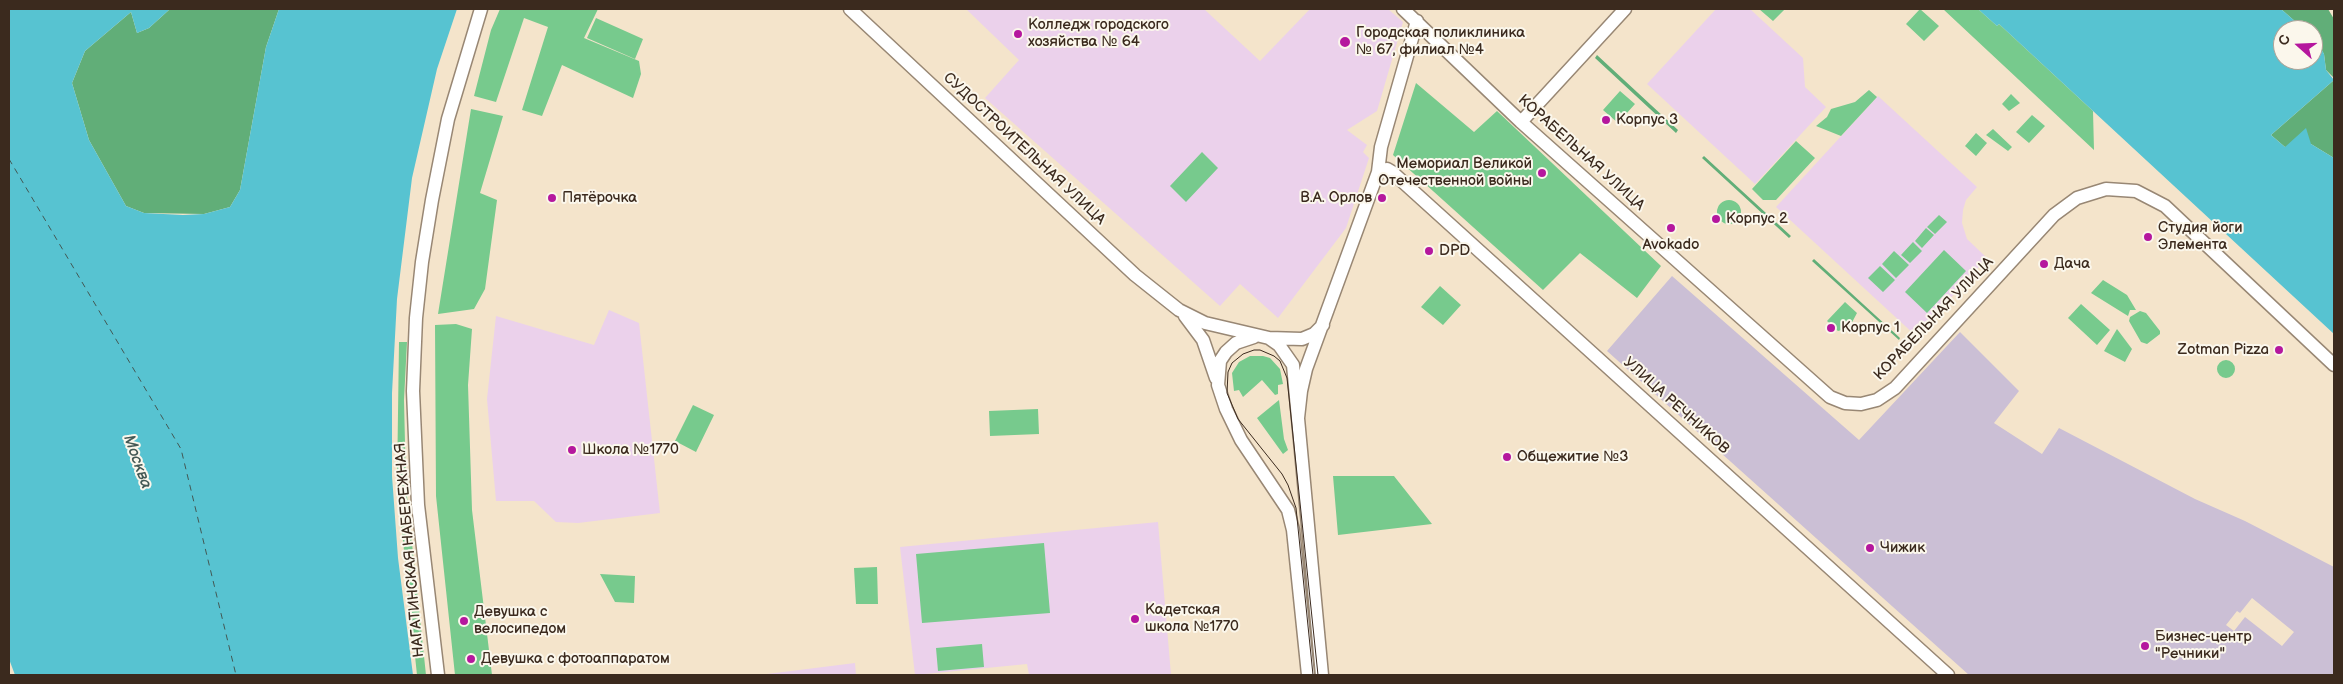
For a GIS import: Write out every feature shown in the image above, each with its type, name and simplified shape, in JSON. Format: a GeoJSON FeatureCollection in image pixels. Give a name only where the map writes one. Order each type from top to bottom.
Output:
{"type":"FeatureCollection","features":[{"type":"Feature","properties":{"kind":"street","name":"НАГАТИНСКАЯ НАБЕРЕЖНАЯ"},"geometry":{"type":"LineString","coordinates":[[438,675],[418,505],[413,391],[416,319],[423,253],[444,137],[454,93],[480,9]]}},
{"type":"Feature","properties":{"kind":"street","name":"СУДОСТРОИТЕЛЬНАЯ УЛИЦА"},"geometry":{"type":"LineString","coordinates":[[850,9],[1135,275],[1179,310]]}},
{"type":"Feature","properties":{"kind":"street","name":"КОРАБЕЛЬНАЯ УЛИЦА"},"geometry":{"type":"LineString","coordinates":[[1403,9],[1522,122],[1830,397],[1845,402],[1861,404],[1877,400],[1895,388],[2054,215],[2076,198],[2106,189],[2136,191],[2166,206],[2334,365]]}},
{"type":"Feature","properties":{"kind":"street"},"geometry":{"type":"LineString","coordinates":[[1522,122],[1625,9]]}},
{"type":"Feature","properties":{"kind":"street"},"geometry":{"type":"LineString","coordinates":[[1298,418],[1306,369],[1378,172],[1381,147],[1417,21]]}},
{"type":"Feature","properties":{"kind":"street","name":"УЛИЦА РЕЧНИКОВ"},"geometry":{"type":"LineString","coordinates":[[1378,172],[1387,170],[1392,172],[1948,675]]}},
{"type":"Feature","properties":{"kind":"street"},"geometry":{"type":"LineString","coordinates":[[1179,310],[1205,323],[1264,338],[1279,345],[1293,365],[1322,675]]}},
{"type":"Feature","properties":{"kind":"street"},"geometry":{"type":"LineString","coordinates":[[1179,310],[1203,340],[1226,409],[1241,440],[1288,510],[1294,530],[1308,675]]}},
{"type":"Feature","properties":{"kind":"street"},"geometry":{"type":"LineString","coordinates":[[1218,385],[1220,361],[1226,352],[1240,340],[1264,338],[1302,339],[1314,334],[1323,325]]}},
{"type":"Feature","properties":{"kind":"street"},"geometry":{"type":"LineString","coordinates":[[1281,498],[1294,500],[1304,489]]}},
{"type":"Feature","properties":{"kind":"shaded area"},"geometry":{"type":"Polygon","coordinates":[[[966,9],[1204,9],[1260,61],[1310,9],[1388,9],[1403,22],[1377,111],[1347,130],[1367,145],[1363,152],[1369,158],[1346,228],[1278,318],[1240,284],[1220,306],[985,98],[1019,60],[966,9]]]}},
{"type":"Feature","properties":{"kind":"shaded area"},"geometry":{"type":"Polygon","coordinates":[[[1716,9],[1750,9],[1803,58],[1805,87],[1826,107],[1755,184],[1647,84],[1716,9]]]}},
{"type":"Feature","properties":{"kind":"shaded area"},"geometry":{"type":"Polygon","coordinates":[[[1878,96],[1977,187],[1966,200],[1962,223],[1967,239],[1987,258],[1916,336],[1776,207],[1878,96]]]}},
{"type":"Feature","properties":{"kind":"shaded area"},"geometry":{"type":"Polygon","coordinates":[[[1672,276],[1859,440],[1960,332],[2019,391],[1994,423],[2042,454],[2059,428],[2195,499],[2245,521],[2334,567],[2334,675],[1969,675],[1607,351],[1672,276]],[[2252,598],[2240,613],[2237,611],[2226,625],[2234,631],[2245,617],[2282,646],[2294,632],[2252,598]]]}},
{"type":"Feature","properties":{"kind":"shaded area","name":"Школа №1770"},"geometry":{"type":"Polygon","coordinates":[[[609,310],[639,323],[660,513],[578,523],[556,522],[534,501],[496,501],[487,399],[496,316],[594,345],[609,310]]]}},
{"type":"Feature","properties":{"kind":"shaded area"},"geometry":{"type":"Polygon","coordinates":[[[1158,522],[1171,675],[1029,675],[1027,664],[915,675],[900,547],[1158,522]]]}},
{"type":"Feature","properties":{"kind":"shaded area"},"geometry":{"type":"Polygon","coordinates":[[[855,663],[856,675],[759,675],[855,663]]]}},
{"type":"Feature","properties":{"kind":"green space"},"geometry":{"type":"Polygon","coordinates":[[[170,9],[279,9],[266,47],[240,190],[230,207],[204,214],[144,213],[126,206],[89,140],[72,83],[85,51],[131,12],[137,33],[149,28],[170,9]]]}},
{"type":"Feature","properties":{"kind":"green space"},"geometry":{"type":"Polygon","coordinates":[[[500,9],[598,9],[584,38],[639,61],[641,74],[633,98],[562,65],[542,116],[522,110],[548,27],[524,18],[496,102],[474,96],[491,30],[500,9]]]}},
{"type":"Feature","properties":{"kind":"green space"},"geometry":{"type":"Polygon","coordinates":[[[1759,9],[1785,9],[1773,21],[1759,9]]]}},
{"type":"Feature","properties":{"kind":"green space"},"geometry":{"type":"Polygon","coordinates":[[[1920,9],[1939,26],[1924,41],[1906,24],[1920,9]]]}},
{"type":"Feature","properties":{"kind":"green space"},"geometry":{"type":"Polygon","coordinates":[[[1943,9],[1978,9],[1997,26],[1999,24],[2093,111],[2094,150],[1943,9]]]}},
{"type":"Feature","properties":{"kind":"green space"},"geometry":{"type":"Polygon","coordinates":[[[2281,9],[2328,9],[2334,19],[2334,78],[2326,70],[2323,52],[2323,20],[2294,20],[2281,9]]]}},
{"type":"Feature","properties":{"kind":"green space"},"geometry":{"type":"Polygon","coordinates":[[[596,18],[643,39],[635,59],[587,38],[596,18]]]}},
{"type":"Feature","properties":{"kind":"green space"},"geometry":{"type":"Polygon","coordinates":[[[1597,55],[1678,130],[1676,133],[1595,58],[1597,55]]]}},
{"type":"Feature","properties":{"kind":"green space"},"geometry":{"type":"Polygon","coordinates":[[[2334,80],[2334,158],[2311,144],[2285,147],[2271,135],[2334,80]]]}},
{"type":"Feature","properties":{"kind":"green space"},"geometry":{"type":"Polygon","coordinates":[[[1416,83],[1474,132],[1497,111],[1661,266],[1637,298],[1580,253],[1543,290],[1393,155],[1416,83]]]}},
{"type":"Feature","properties":{"kind":"green space"},"geometry":{"type":"Polygon","coordinates":[[[1869,90],[1877,97],[1841,136],[1816,126],[1827,117],[1831,109],[1855,102],[1869,90]]]}},
{"type":"Feature","properties":{"kind":"green space"},"geometry":{"type":"Polygon","coordinates":[[[1620,91],[1635,104],[1618,123],[1603,110],[1620,91]]]}},
{"type":"Feature","properties":{"kind":"green space"},"geometry":{"type":"Polygon","coordinates":[[[2011,94],[2020,103],[2009,111],[2002,104],[2011,94]]]}},
{"type":"Feature","properties":{"kind":"green space"},"geometry":{"type":"Polygon","coordinates":[[[471,109],[503,116],[480,193],[497,200],[485,289],[474,309],[438,314],[471,109]]]}},
{"type":"Feature","properties":{"kind":"green space"},"geometry":{"type":"Polygon","coordinates":[[[2032,115],[2045,126],[2029,143],[2016,132],[2032,115]]]}},
{"type":"Feature","properties":{"kind":"green space"},"geometry":{"type":"Polygon","coordinates":[[[1993,129],[2012,147],[2008,151],[1986,135],[1993,129]]]}},
{"type":"Feature","properties":{"kind":"green space"},"geometry":{"type":"Polygon","coordinates":[[[1976,133],[1987,143],[1976,156],[1965,146],[1976,133]]]}},
{"type":"Feature","properties":{"kind":"green space"},"geometry":{"type":"Polygon","coordinates":[[[1796,141],[1815,158],[1776,200],[1763,200],[1752,189],[1796,141]]]}},
{"type":"Feature","properties":{"kind":"green space"},"geometry":{"type":"Polygon","coordinates":[[[1202,152],[1218,168],[1186,202],[1170,186],[1202,152]]]}},
{"type":"Feature","properties":{"kind":"green space"},"geometry":{"type":"Polygon","coordinates":[[[1704,156],[1791,236],[1789,238],[1702,158],[1704,156]]]}},
{"type":"Feature","properties":{"kind":"green space"},"geometry":{"type":"Polygon","coordinates":[[[1729,200],[1734,201],[1740,207],[1740,217],[1734,223],[1729,224],[1724,223],[1718,217],[1717,212],[1718,207],[1724,201],[1729,200]]]}},
{"type":"Feature","properties":{"kind":"green space"},"geometry":{"type":"Polygon","coordinates":[[[1939,215],[1947,222],[1935,234],[1927,227],[1939,215]]]}},
{"type":"Feature","properties":{"kind":"green space"},"geometry":{"type":"Polygon","coordinates":[[[1926,228],[1934,235],[1922,248],[1915,241],[1926,228]]]}},
{"type":"Feature","properties":{"kind":"green space"},"geometry":{"type":"Polygon","coordinates":[[[1913,242],[1922,251],[1910,263],[1901,255],[1913,242]]]}},
{"type":"Feature","properties":{"kind":"green space"},"geometry":{"type":"Polygon","coordinates":[[[1944,250],[1966,271],[1927,313],[1905,292],[1944,250]]]}},
{"type":"Feature","properties":{"kind":"green space"},"geometry":{"type":"Polygon","coordinates":[[[1894,251],[1909,265],[1896,278],[1882,264],[1894,251]]]}},
{"type":"Feature","properties":{"kind":"green space"},"geometry":{"type":"Polygon","coordinates":[[[1814,259],[1900,338],[1899,340],[1812,261],[1814,259]]]}},
{"type":"Feature","properties":{"kind":"green space"},"geometry":{"type":"Polygon","coordinates":[[[1880,266],[1895,280],[1883,292],[1868,278],[1880,266]]]}},
{"type":"Feature","properties":{"kind":"green space"},"geometry":{"type":"Polygon","coordinates":[[[2103,280],[2127,295],[2136,310],[2130,310],[2128,316],[2091,293],[2103,280]]]}},
{"type":"Feature","properties":{"kind":"green space"},"geometry":{"type":"Polygon","coordinates":[[[1440,286],[1461,305],[1443,325],[1421,307],[1440,286]]]}},
{"type":"Feature","properties":{"kind":"green space"},"geometry":{"type":"Polygon","coordinates":[[[1845,302],[1857,313],[1849,328],[1838,331],[1827,321],[1845,302]]]}},
{"type":"Feature","properties":{"kind":"green space"},"geometry":{"type":"Polygon","coordinates":[[[2081,304],[2110,330],[2097,345],[2068,318],[2081,304]]]}},
{"type":"Feature","properties":{"kind":"green space"},"geometry":{"type":"Polygon","coordinates":[[[2140,311],[2146,313],[2160,331],[2160,334],[2147,344],[2141,342],[2129,321],[2130,317],[2140,311]]]}},
{"type":"Feature","properties":{"kind":"green space"},"geometry":{"type":"Polygon","coordinates":[[[456,324],[472,329],[468,385],[472,510],[492,675],[455,675],[436,496],[435,325],[456,324]]]}},
{"type":"Feature","properties":{"kind":"green space"},"geometry":{"type":"Polygon","coordinates":[[[2117,329],[2132,349],[2125,362],[2104,351],[2117,329]]]}},
{"type":"Feature","properties":{"kind":"green space"},"geometry":{"type":"Polygon","coordinates":[[[399,342],[407,342],[404,400],[406,487],[426,675],[417,675],[397,484],[399,342]]]}},
{"type":"Feature","properties":{"kind":"green space"},"geometry":{"type":"Polygon","coordinates":[[[1250,356],[1270,358],[1280,369],[1283,384],[1278,385],[1278,394],[1275,395],[1262,380],[1243,397],[1239,390],[1234,391],[1232,373],[1239,362],[1250,356]]]}},
{"type":"Feature","properties":{"kind":"green space"},"geometry":{"type":"Polygon","coordinates":[[[2226,360],[2232,363],[2235,369],[2232,375],[2226,378],[2220,375],[2217,369],[2220,363],[2226,360]]]}},
{"type":"Feature","properties":{"kind":"green space"},"geometry":{"type":"Polygon","coordinates":[[[1279,400],[1284,439],[1288,450],[1283,454],[1257,418],[1279,400]]]}},
{"type":"Feature","properties":{"kind":"green space"},"geometry":{"type":"Polygon","coordinates":[[[693,405],[714,415],[696,452],[675,441],[693,405]]]}},
{"type":"Feature","properties":{"kind":"green space"},"geometry":{"type":"Polygon","coordinates":[[[1038,409],[1039,434],[990,436],[989,411],[1038,409]]]}},
{"type":"Feature","properties":{"kind":"green space"},"geometry":{"type":"Polygon","coordinates":[[[1333,476],[1394,476],[1432,524],[1338,535],[1333,476]]]}},
{"type":"Feature","properties":{"kind":"green space"},"geometry":{"type":"Polygon","coordinates":[[[1044,543],[1050,613],[922,623],[916,554],[1044,543]]]}},
{"type":"Feature","properties":{"kind":"green space"},"geometry":{"type":"Polygon","coordinates":[[[877,567],[878,604],[856,604],[854,568],[877,567]]]}},
{"type":"Feature","properties":{"kind":"green space"},"geometry":{"type":"Polygon","coordinates":[[[600,574],[635,576],[634,603],[615,602],[600,574]]]}},
{"type":"Feature","properties":{"kind":"green space"},"geometry":{"type":"Polygon","coordinates":[[[982,644],[984,667],[938,671],[936,648],[982,644]]]}},
{"type":"Feature","properties":{"kind":"water","name":"Москва"},"geometry":{"type":"Polygon","coordinates":[[[9,9],[170,9],[149,28],[137,33],[131,12],[85,51],[72,83],[89,140],[126,206],[144,213],[183,215],[204,214],[230,207],[240,190],[266,47],[279,9],[457,9],[437,69],[412,178],[397,299],[392,393],[392,476],[398,558],[413,675],[15,675],[9,659],[9,9]]]}},
{"type":"Feature","properties":{"kind":"water"},"geometry":{"type":"Polygon","coordinates":[[[1978,9],[2281,9],[2294,20],[2273,20],[2273,70],[2323,70],[2323,52],[2326,70],[2334,80],[2271,135],[2285,147],[2306,128],[2311,144],[2334,158],[2334,334],[1999,24],[1997,26],[1978,9]]]}},
{"type":"Feature","properties":{"kind":"ferry route"},"geometry":{"type":"LineString","coordinates":[[9,159],[181,449],[236,675]]}},
{"type":"Feature","properties":{"kind":"tram line"},"geometry":{"type":"LineString","coordinates":[[1313,675],[1296,508],[1282,474],[1238,419],[1227,393],[1228,372],[1232,363],[1243,354],[1254,350],[1260,350],[1280,361],[1287,378],[1318,675]]}},
{"type":"Feature","properties":{"kind":"place","name":"Колледж городского хозяйства № 64"},"geometry":{"type":"Point","coordinates":[1018,34]}},
{"type":"Feature","properties":{"kind":"place","name":"Городская поликлиника № 67, филиал №4"},"geometry":{"type":"Point","coordinates":[1345,42]}},
{"type":"Feature","properties":{"kind":"place","name":"Корпус 3"},"geometry":{"type":"Point","coordinates":[1606,120]}},
{"type":"Feature","properties":{"kind":"place","name":"Мемориал Великой Отечественной войны"},"geometry":{"type":"Point","coordinates":[1542,173]}},
{"type":"Feature","properties":{"kind":"place","name":"Пятёрочка"},"geometry":{"type":"Point","coordinates":[552,198]}},
{"type":"Feature","properties":{"kind":"place","name":"В.А. Орлов"},"geometry":{"type":"Point","coordinates":[1382,198]}},
{"type":"Feature","properties":{"kind":"place","name":"Корпус 2"},"geometry":{"type":"Point","coordinates":[1716,219]}},
{"type":"Feature","properties":{"kind":"place","name":"Avokado"},"geometry":{"type":"Point","coordinates":[1671,228]}},
{"type":"Feature","properties":{"kind":"place","name":"Студия йоги Элемента"},"geometry":{"type":"Point","coordinates":[2148,237]}},
{"type":"Feature","properties":{"kind":"place","name":"DPD"},"geometry":{"type":"Point","coordinates":[1429,251]}},
{"type":"Feature","properties":{"kind":"place","name":"Дача"},"geometry":{"type":"Point","coordinates":[2044,264]}},
{"type":"Feature","properties":{"kind":"place","name":"Корпус 1"},"geometry":{"type":"Point","coordinates":[1831,328]}},
{"type":"Feature","properties":{"kind":"place","name":"Zotman Pizza"},"geometry":{"type":"Point","coordinates":[2279,350]}},
{"type":"Feature","properties":{"kind":"place","name":"Школа №1770"},"geometry":{"type":"Point","coordinates":[572,450]}},
{"type":"Feature","properties":{"kind":"place","name":"Общежитие №3"},"geometry":{"type":"Point","coordinates":[1507,457]}},
{"type":"Feature","properties":{"kind":"place","name":"Чижик"},"geometry":{"type":"Point","coordinates":[1870,548]}},
{"type":"Feature","properties":{"kind":"place","name":"Кадетская школа №1770"},"geometry":{"type":"Point","coordinates":[1135,619]}},
{"type":"Feature","properties":{"kind":"place","name":"Девушка с велосипедом"},"geometry":{"type":"Point","coordinates":[464,621]}},
{"type":"Feature","properties":{"kind":"place","name":"Бизнес-центр \"Речники\""},"geometry":{"type":"Point","coordinates":[2145,646]}},
{"type":"Feature","properties":{"kind":"place","name":"Девушка с фотоаппаратом"},"geometry":{"type":"Point","coordinates":[471,659]}}]}
